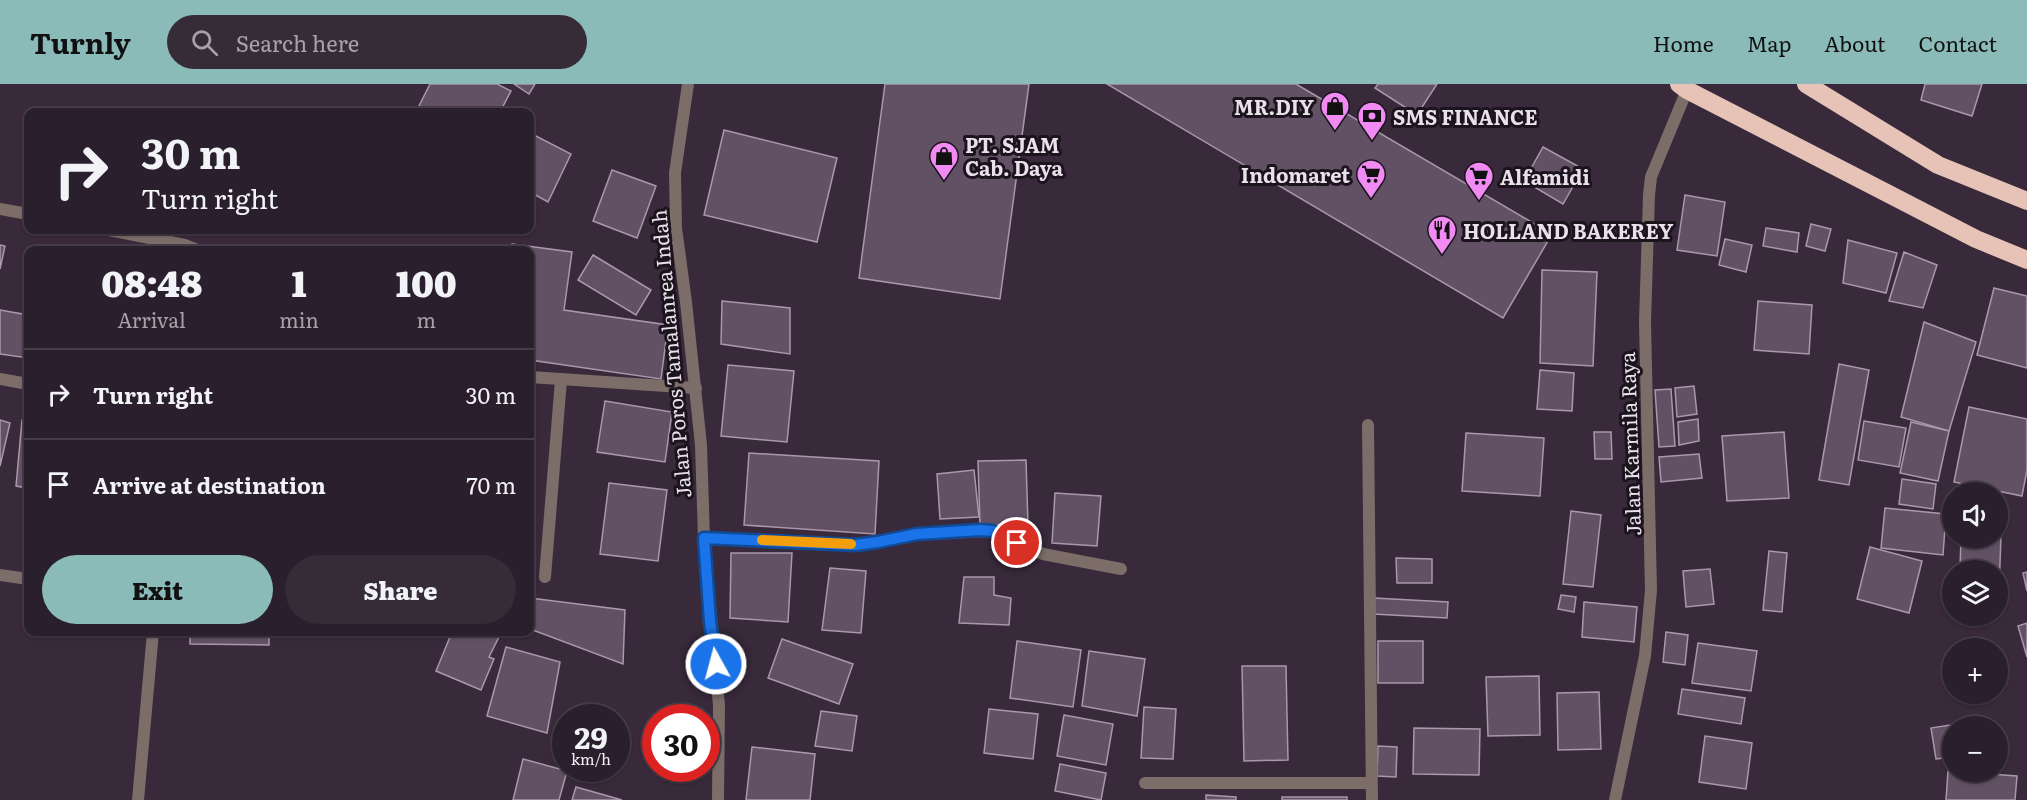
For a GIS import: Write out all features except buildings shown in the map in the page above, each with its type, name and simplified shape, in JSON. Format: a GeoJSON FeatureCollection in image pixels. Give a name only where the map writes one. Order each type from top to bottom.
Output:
{"type":"FeatureCollection","features":[{"type":"Feature","properties":{"kind":"highway"},"geometry":{"type":"LineString","coordinates":[[1811,85],[1938,165],[2027,201]]}},
{"type":"Feature","properties":{"kind":"highway"},"geometry":{"type":"LineString","coordinates":[[1683,87],[1976,239],[2027,260]]}},
{"type":"Feature","properties":{"kind":"street","name":"Jalan Poros Tamalanrea Indah"},"geometry":{"type":"LineString","coordinates":[[688,84],[675,173],[675,207],[701,444],[704,538],[719,706],[718,800]]}},
{"type":"Feature","properties":{"kind":"street","name":"Jalan Karmila Raya"},"geometry":{"type":"LineString","coordinates":[[1615,800],[1645,656],[1651,590],[1645,322],[1648,195],[1651,177],[1683,87]]}},
{"type":"Feature","properties":{"kind":"street"},"geometry":{"type":"LineString","coordinates":[[0,209],[24,213]]}},
{"type":"Feature","properties":{"kind":"street"},"geometry":{"type":"LineString","coordinates":[[129,234],[188,246]]}},
{"type":"Feature","properties":{"kind":"street"},"geometry":{"type":"LineString","coordinates":[[534,377],[696,388]]}},
{"type":"Feature","properties":{"kind":"street"},"geometry":{"type":"LineString","coordinates":[[0,379],[24,383]]}},
{"type":"Feature","properties":{"kind":"street"},"geometry":{"type":"LineString","coordinates":[[545,578],[561,380]]}},
{"type":"Feature","properties":{"kind":"street"},"geometry":{"type":"LineString","coordinates":[[1368,425],[1372,800]]}},
{"type":"Feature","properties":{"kind":"street"},"geometry":{"type":"LineString","coordinates":[[704,538],[855,545],[917,534],[980,530],[993,531],[1042,554],[1121,569]]}},
{"type":"Feature","properties":{"kind":"street"},"geometry":{"type":"LineString","coordinates":[[0,574],[24,578]]}},
{"type":"Feature","properties":{"kind":"street"},"geometry":{"type":"LineString","coordinates":[[138,800],[153,636]]}},
{"type":"Feature","properties":{"kind":"street"},"geometry":{"type":"LineString","coordinates":[[1145,783],[1371,783]]}},
{"type":"Feature","properties":{"kind":"slow traffic"},"geometry":{"type":"LineString","coordinates":[[762,540],[851,544]]}},
{"type":"Feature","properties":{"kind":"place","name":"MR.DIY"},"geometry":{"type":"Point","coordinates":[1335,132]}},
{"type":"Feature","properties":{"kind":"place","name":"SMS FINANCE"},"geometry":{"type":"Point","coordinates":[1372,142]}},
{"type":"Feature","properties":{"kind":"place","name":"PT. SJAM Cab. Daya"},"geometry":{"type":"Point","coordinates":[944,182]}},
{"type":"Feature","properties":{"kind":"place","name":"Indomaret"},"geometry":{"type":"Point","coordinates":[1371,200]}},
{"type":"Feature","properties":{"kind":"place","name":"Alfamidi"},"geometry":{"type":"Point","coordinates":[1479,202]}},
{"type":"Feature","properties":{"kind":"place","name":"HOLLAND BAKEREY"},"geometry":{"type":"Point","coordinates":[1442,256]}},
{"type":"Feature","properties":{"kind":"route"},"geometry":{"type":"LineString","coordinates":[[716,664],[710,621],[704,538],[855,545],[917,534],[980,530],[993,531],[1017,543]]}}]}
